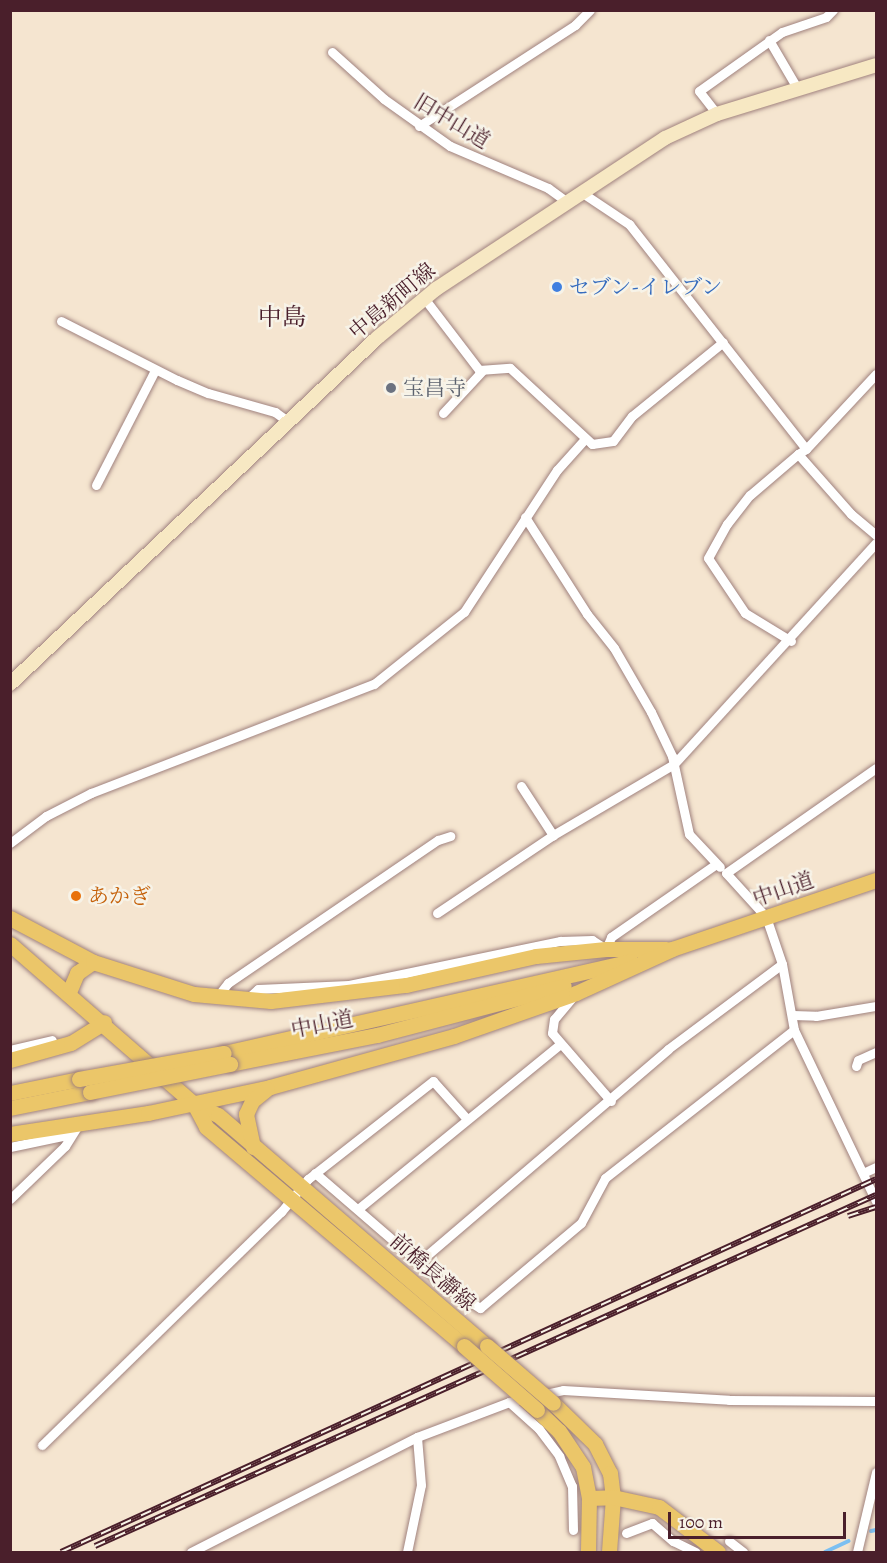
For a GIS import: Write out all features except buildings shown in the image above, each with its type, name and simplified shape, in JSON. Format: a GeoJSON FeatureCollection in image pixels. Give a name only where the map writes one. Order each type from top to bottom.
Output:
{"type":"FeatureCollection","features":[{"type":"Feature","properties":{"kind":"main road","name":"中島新町線"},"geometry":{"type":"LineString","coordinates":[[10,684],[424,298],[665,138],[717,114],[876,65]]}},
{"type":"Feature","properties":{"kind":"main road","name":"中山道"},"geometry":{"type":"LineString","coordinates":[[10,1108],[90,1092],[227,1059],[479,1011],[548,992],[635,960],[876,880]]}},
{"type":"Feature","properties":{"kind":"main road"},"geometry":{"type":"LineString","coordinates":[[10,918],[93,962],[194,994],[247,1000],[271,1001],[395,987],[536,956],[606,949],[672,949]]}},
{"type":"Feature","properties":{"kind":"main road","name":"前橋長瀞線"},"geometry":{"type":"LineString","coordinates":[[10,944],[104,1022],[194,1104],[218,1115],[553,1403],[595,1444],[610,1473],[613,1497],[609,1552]]}},
{"type":"Feature","properties":{"kind":"main road"},"geometry":{"type":"LineString","coordinates":[[10,1134],[75,1129],[194,1104],[270,1087],[454,1036],[576,993],[672,949]]}},
{"type":"Feature","properties":{"kind":"main road"},"geometry":{"type":"LineString","coordinates":[[69,992],[77,973],[93,962]]}},
{"type":"Feature","properties":{"kind":"main road"},"geometry":{"type":"LineString","coordinates":[[10,1060],[71,1043],[104,1022]]}},
{"type":"Feature","properties":{"kind":"main road","name":"中山道"},"geometry":{"type":"LineString","coordinates":[[10,1093],[79,1079],[227,1059]]}},
{"type":"Feature","properties":{"kind":"main road"},"geometry":{"type":"LineString","coordinates":[[253,1147],[246,1125],[248,1107],[270,1087]]}},
{"type":"Feature","properties":{"kind":"main road","name":"前橋長瀞線"},"geometry":{"type":"LineString","coordinates":[[194,1104],[206,1127],[537,1410],[577,1455],[588,1481],[588,1552]]}},
{"type":"Feature","properties":{"kind":"main road"},"geometry":{"type":"LineString","coordinates":[[589,1498],[613,1497],[659,1507],[718,1552]]}},
{"type":"Feature","properties":{"kind":"street"},"geometry":{"type":"LineString","coordinates":[[419,126],[575,25],[590,10]]}},
{"type":"Feature","properties":{"kind":"street"},"geometry":{"type":"LineString","coordinates":[[717,114],[699,91],[769,40],[826,17],[833,10]]}},
{"type":"Feature","properties":{"kind":"street"},"geometry":{"type":"LineString","coordinates":[[769,40],[797,88]]}},
{"type":"Feature","properties":{"kind":"street","name":"旧中山道"},"geometry":{"type":"LineString","coordinates":[[332,52],[419,126],[450,146],[548,188],[567,202]]}},
{"type":"Feature","properties":{"kind":"street"},"geometry":{"type":"LineString","coordinates":[[581,192],[629,224],[723,342],[802,452],[851,514],[876,535]]}},
{"type":"Feature","properties":{"kind":"street"},"geometry":{"type":"LineString","coordinates":[[424,298],[483,371]]}},
{"type":"Feature","properties":{"kind":"street"},"geometry":{"type":"LineString","coordinates":[[61,321],[155,370],[208,393],[275,412],[289,422]]}},
{"type":"Feature","properties":{"kind":"street"},"geometry":{"type":"LineString","coordinates":[[443,413],[483,371],[510,368],[584,440],[602,445],[613,441],[633,416],[723,342]]}},
{"type":"Feature","properties":{"kind":"street"},"geometry":{"type":"LineString","coordinates":[[96,485],[155,370]]}},
{"type":"Feature","properties":{"kind":"street"},"geometry":{"type":"LineString","coordinates":[[791,641],[745,614],[708,558],[727,524],[750,495],[802,452],[876,374]]}},
{"type":"Feature","properties":{"kind":"street"},"geometry":{"type":"LineString","coordinates":[[10,843],[46,816],[91,793],[374,684],[465,612],[557,470],[584,440]]}},
{"type":"Feature","properties":{"kind":"street"},"geometry":{"type":"LineString","coordinates":[[525,517],[587,614],[614,648],[651,712],[674,764],[689,834],[766,917],[782,964],[794,1030],[876,1201]]}},
{"type":"Feature","properties":{"kind":"street"},"geometry":{"type":"LineString","coordinates":[[437,913],[553,835],[674,764],[791,641],[876,543]]}},
{"type":"Feature","properties":{"kind":"street"},"geometry":{"type":"LineString","coordinates":[[726,873],[876,768]]}},
{"type":"Feature","properties":{"kind":"street"},"geometry":{"type":"LineString","coordinates":[[521,786],[553,835]]}},
{"type":"Feature","properties":{"kind":"street"},"geometry":{"type":"LineString","coordinates":[[217,997],[228,982],[438,840],[450,836]]}},
{"type":"Feature","properties":{"kind":"street"},"geometry":{"type":"LineString","coordinates":[[606,949],[611,937],[716,864]]}},
{"type":"Feature","properties":{"kind":"street"},"geometry":{"type":"LineString","coordinates":[[419,1262],[611,1101],[668,1049],[782,964]]}},
{"type":"Feature","properties":{"kind":"street"},"geometry":{"type":"LineString","coordinates":[[576,993],[552,1025],[560,1044],[611,1101]]}},
{"type":"Feature","properties":{"kind":"street"},"geometry":{"type":"LineString","coordinates":[[793,1015],[816,1016],[876,1006]]}},
{"type":"Feature","properties":{"kind":"street"},"geometry":{"type":"LineString","coordinates":[[315,1173],[448,1288],[480,1308],[581,1223],[605,1178],[794,1030]]}},
{"type":"Feature","properties":{"kind":"street"},"geometry":{"type":"LineString","coordinates":[[10,1050],[52,1040]]}},
{"type":"Feature","properties":{"kind":"street"},"geometry":{"type":"LineString","coordinates":[[358,1209],[560,1044]]}},
{"type":"Feature","properties":{"kind":"street"},"geometry":{"type":"LineString","coordinates":[[856,1066],[858,1060],[876,1052]]}},
{"type":"Feature","properties":{"kind":"street"},"geometry":{"type":"LineString","coordinates":[[42,1445],[282,1212],[315,1173],[433,1081],[467,1119]]}},
{"type":"Feature","properties":{"kind":"street"},"geometry":{"type":"LineString","coordinates":[[10,1147],[75,1129]]}},
{"type":"Feature","properties":{"kind":"street"},"geometry":{"type":"LineString","coordinates":[[10,1199],[65,1146],[75,1129]]}},
{"type":"Feature","properties":{"kind":"street"},"geometry":{"type":"LineString","coordinates":[[863,1173],[876,1167]]}},
{"type":"Feature","properties":{"kind":"street"},"geometry":{"type":"LineString","coordinates":[[190,1552],[417,1437],[509,1402],[575,1390],[620,1397],[876,1401]]}},
{"type":"Feature","properties":{"kind":"street"},"geometry":{"type":"LineString","coordinates":[[509,1402],[539,1430],[559,1456],[572,1486],[573,1530]]}},
{"type":"Feature","properties":{"kind":"street"},"geometry":{"type":"LineString","coordinates":[[407,1552],[421,1485],[417,1437]]}},
{"type":"Feature","properties":{"kind":"street"},"geometry":{"type":"LineString","coordinates":[[858,1552],[876,1472]]}},
{"type":"Feature","properties":{"kind":"street"},"geometry":{"type":"LineString","coordinates":[[626,1533],[652,1522],[673,1541],[696,1552]]}},
{"type":"Feature","properties":{"kind":"street"},"geometry":{"type":"LineString","coordinates":[[729,1541],[743,1552]]}},
{"type":"Feature","properties":{"kind":"waterway"},"geometry":{"type":"LineString","coordinates":[[871,1531],[876,1530]]}},
{"type":"Feature","properties":{"kind":"waterway"},"geometry":{"type":"LineString","coordinates":[[825,1552],[849,1541]]}},
{"type":"Feature","properties":{"kind":"railway"},"geometry":{"type":"LineString","coordinates":[[61,1552],[876,1179]]}},
{"type":"Feature","properties":{"kind":"railway"},"geometry":{"type":"LineString","coordinates":[[95,1546],[876,1195]]}},
{"type":"Feature","properties":{"kind":"railway"},"geometry":{"type":"LineString","coordinates":[[848,1216],[876,1207]]}},
{"type":"Feature","properties":{"kind":"place","name":"セブン-イレブン"},"geometry":{"type":"Point","coordinates":[557,287]}},
{"type":"Feature","properties":{"kind":"place","name":"宝昌寺"},"geometry":{"type":"Point","coordinates":[391,388]}},
{"type":"Feature","properties":{"kind":"place","name":"あかぎ"},"geometry":{"type":"Point","coordinates":[76,896]}},
{"type":"Feature","properties":{"kind":"district","name":"中島"},"geometry":{"type":"Point","coordinates":[282,318]}}]}
